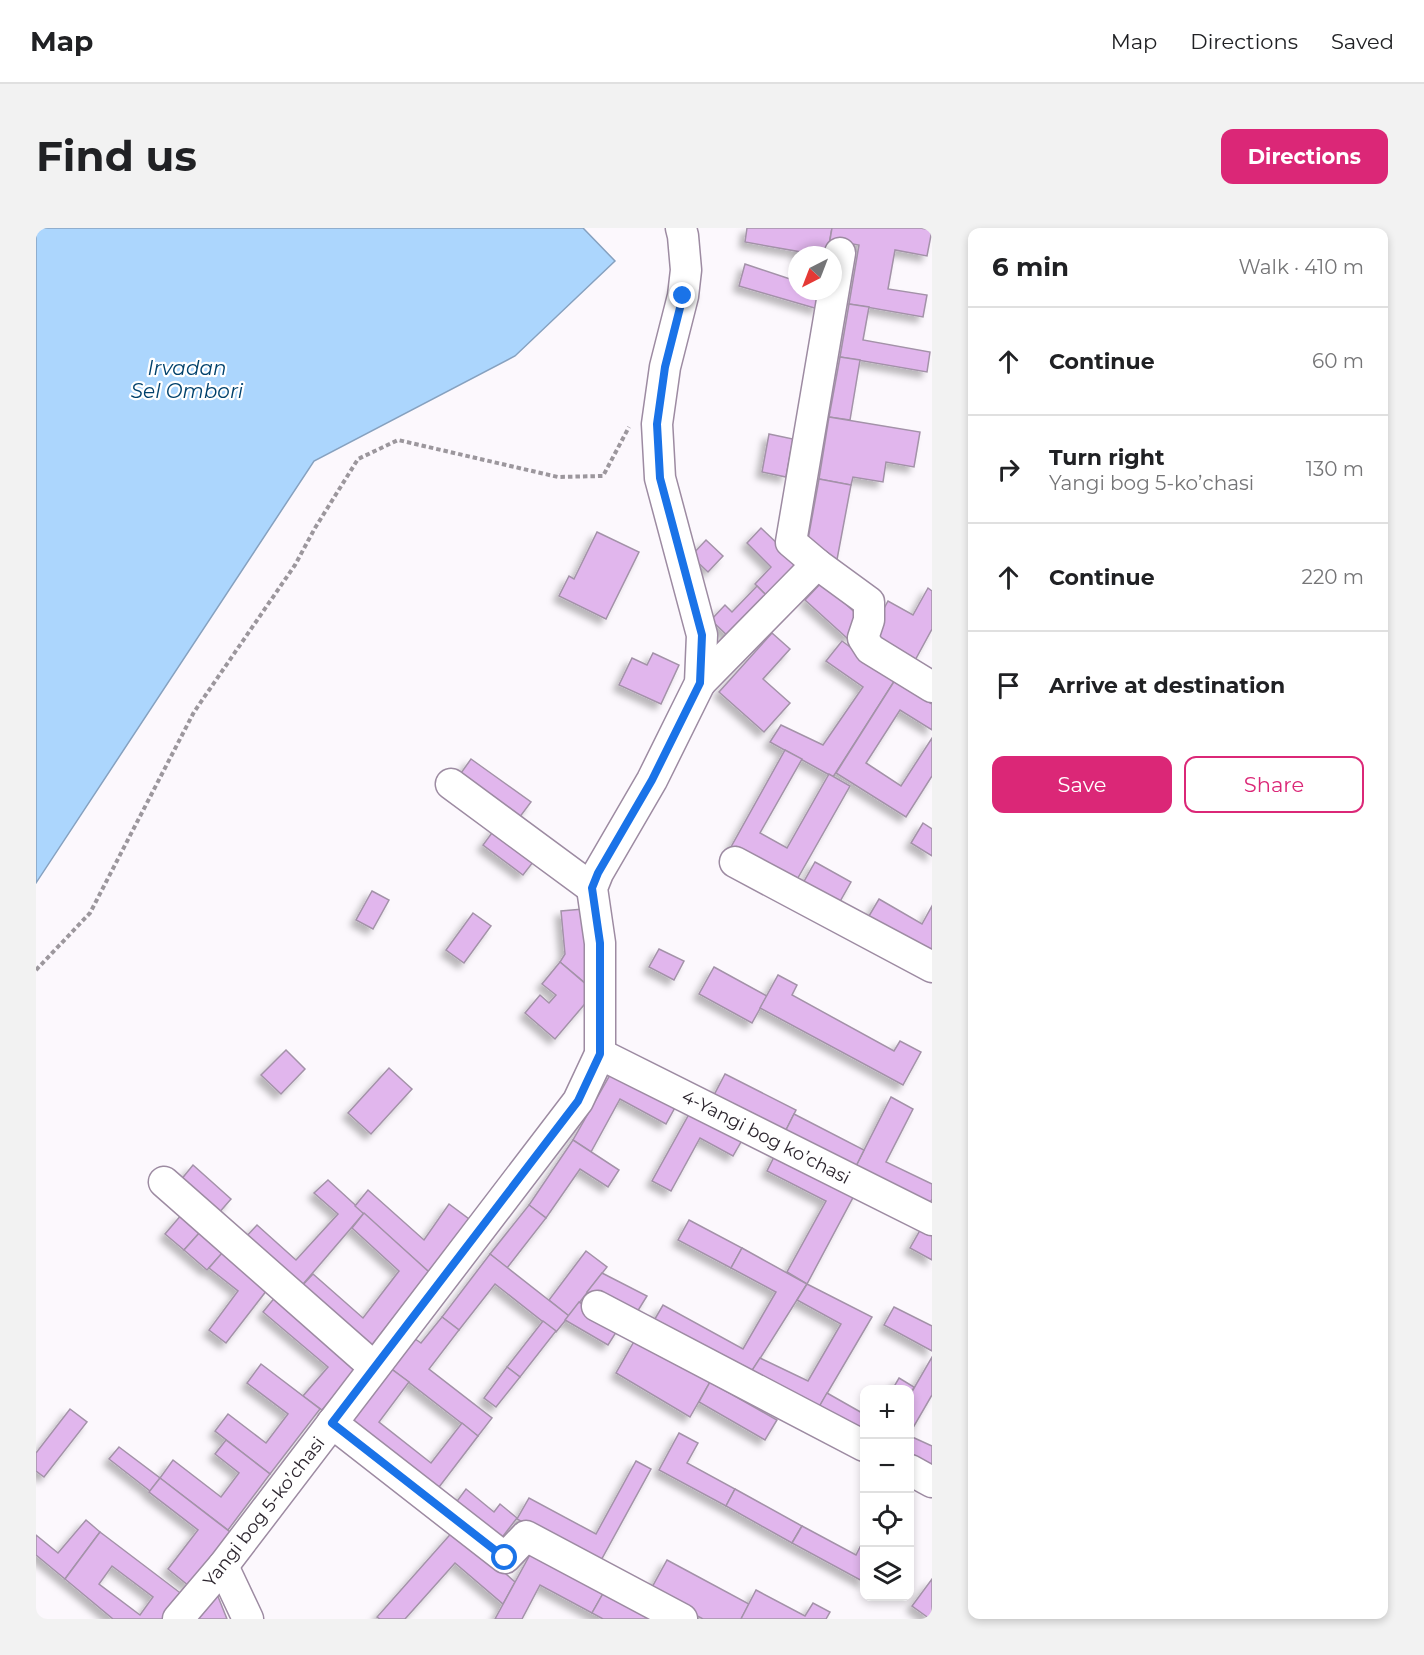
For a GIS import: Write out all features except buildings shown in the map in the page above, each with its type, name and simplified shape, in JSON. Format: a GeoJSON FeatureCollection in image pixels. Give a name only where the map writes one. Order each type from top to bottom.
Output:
{"type":"FeatureCollection","features":[{"type":"Feature","properties":{"kind":"street"},"geometry":{"type":"LineString","coordinates":[[681,228],[686,270],[683,296],[665,367],[657,424],[660,478],[702,635],[700,683]]}},
{"type":"Feature","properties":{"kind":"street"},"geometry":{"type":"LineString","coordinates":[[832,300],[791,542],[869,602],[869,620],[863,638],[870,649],[932,687]]}},
{"type":"Feature","properties":{"kind":"street"},"geometry":{"type":"LineString","coordinates":[[600,1054],[600,943],[592,888],[598,873],[652,780],[700,683],[817,564]]}},
{"type":"Feature","properties":{"kind":"street"},"geometry":{"type":"LineString","coordinates":[[451,784],[592,888]]}},
{"type":"Feature","properties":{"kind":"street"},"geometry":{"type":"LineString","coordinates":[[735,862],[932,967]]}},
{"type":"Feature","properties":{"kind":"street","name":"4-Yangi bog koʼchasi"},"geometry":{"type":"LineString","coordinates":[[600,1054],[932,1220]]}},
{"type":"Feature","properties":{"kind":"street","name":"Yangi bog 5-koʼchasi"},"geometry":{"type":"LineString","coordinates":[[178,1619],[223,1566],[578,1101],[600,1054]]}},
{"type":"Feature","properties":{"kind":"street"},"geometry":{"type":"LineString","coordinates":[[164,1182],[374,1367]]}},
{"type":"Feature","properties":{"kind":"street"},"geometry":{"type":"LineString","coordinates":[[597,1306],[860,1444]]}},
{"type":"Feature","properties":{"kind":"street"},"geometry":{"type":"LineString","coordinates":[[332,1423],[505,1558],[526,1536],[682,1619]]}},
{"type":"Feature","properties":{"kind":"street"},"geometry":{"type":"LineString","coordinates":[[914,1473],[932,1482]]}},
{"type":"Feature","properties":{"kind":"street"},"geometry":{"type":"LineString","coordinates":[[223,1566],[248,1619]]}},
{"type":"Feature","properties":{"kind":"path"},"geometry":{"type":"LineString","coordinates":[[36,970],[90,914],[194,712],[294,565],[358,459],[398,440],[558,477],[603,476],[632,423]]}},
{"type":"Feature","properties":{"kind":"water","name":"Irvadan Sel Ombori"},"geometry":{"type":"Polygon","coordinates":[[[36,228],[583,228],[615,261],[515,356],[314,461],[36,883],[36,228]]]}},
{"type":"Feature","properties":{"kind":"route"},"geometry":{"type":"LineString","coordinates":[[505,1558],[332,1423],[578,1101],[600,1054],[600,943],[592,888],[598,873],[652,780],[700,683],[702,635],[660,478],[657,424],[665,367],[683,296]]}}]}
